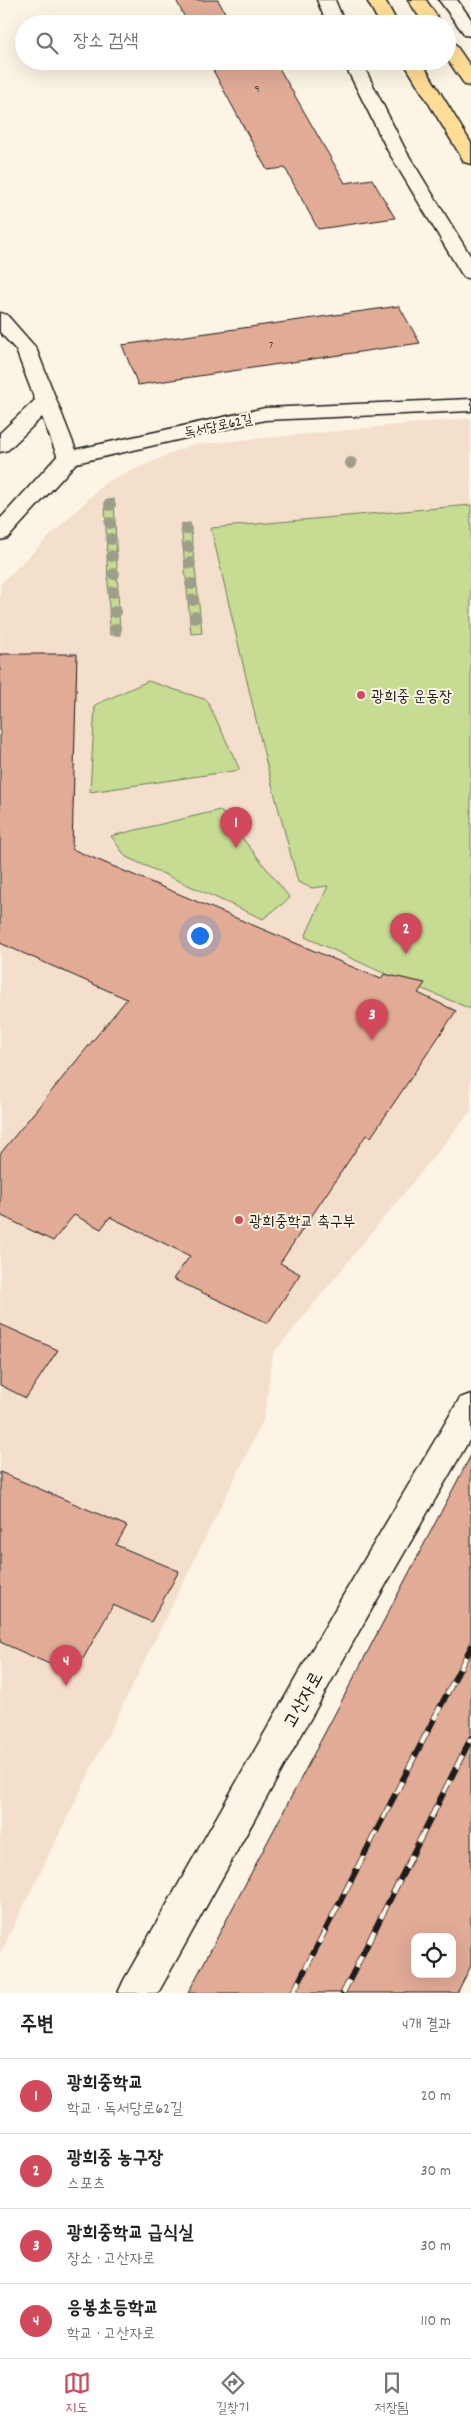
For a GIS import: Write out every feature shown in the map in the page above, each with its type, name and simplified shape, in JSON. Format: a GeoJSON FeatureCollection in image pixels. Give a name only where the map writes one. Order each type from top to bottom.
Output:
{"type":"FeatureCollection","features":[{"type":"Feature","properties":{"kind":"main road"},"geometry":{"type":"LineString","coordinates":[[417,0],[427,15]]}},
{"type":"Feature","properties":{"kind":"main road"},"geometry":{"type":"LineString","coordinates":[[376,2],[384,15]]}},
{"type":"Feature","properties":{"kind":"main road"},"geometry":{"type":"LineString","coordinates":[[456,58],[471,81]]}},
{"type":"Feature","properties":{"kind":"main road"},"geometry":{"type":"LineString","coordinates":[[417,70],[471,158]]}},
{"type":"Feature","properties":{"kind":"street"},"geometry":{"type":"LineString","coordinates":[[326,0],[332,15]]}},
{"type":"Feature","properties":{"kind":"street"},"geometry":{"type":"LineString","coordinates":[[448,0],[471,31]]}},
{"type":"Feature","properties":{"kind":"street"},"geometry":{"type":"LineString","coordinates":[[356,70],[393,143],[471,273]]}},
{"type":"Feature","properties":{"kind":"street"},"geometry":{"type":"LineString","coordinates":[[0,319],[26,348],[68,458],[0,533]]}},
{"type":"Feature","properties":{"kind":"street"},"geometry":{"type":"LineString","coordinates":[[0,445],[46,402]]}},
{"type":"Feature","properties":{"kind":"street","name":"독서당로62길"},"geometry":{"type":"LineString","coordinates":[[68,458],[265,414],[471,405]]}},
{"type":"Feature","properties":{"kind":"street","name":"고산자로"},"geometry":{"type":"LineString","coordinates":[[137,1993],[346,1622],[471,1408]]}},
{"type":"Feature","properties":{"kind":"shaded area"},"geometry":{"type":"Polygon","coordinates":[[[471,418],[471,1111],[273,1354],[264,1419],[0,1954],[0,584],[106,482],[190,445],[471,418]]]}},
{"type":"Feature","properties":{"kind":"green space"},"geometry":{"type":"Polygon","coordinates":[[[114,499],[120,635],[110,635],[105,501],[114,499]]]}},
{"type":"Feature","properties":{"kind":"green space","name":"광희중 운동장"},"geometry":{"type":"Polygon","coordinates":[[[471,505],[471,1009],[379,971],[305,937],[328,886],[312,888],[298,882],[265,758],[211,528],[471,505]]]}},
{"type":"Feature","properties":{"kind":"green space"},"geometry":{"type":"Polygon","coordinates":[[[190,523],[202,633],[191,634],[181,524],[190,523]]]}},
{"type":"Feature","properties":{"kind":"green space"},"geometry":{"type":"Polygon","coordinates":[[[148,681],[207,700],[240,770],[90,792],[95,705],[148,681]]]}},
{"type":"Feature","properties":{"kind":"green space"},"geometry":{"type":"Polygon","coordinates":[[[220,810],[290,898],[263,919],[126,857],[111,836],[220,810]]]}},
{"type":"Feature","properties":{"kind":"building"},"geometry":{"type":"Polygon","coordinates":[[[176,0],[218,0],[226,15],[184,15],[176,0]]]}},
{"type":"Feature","properties":{"kind":"building"},"geometry":{"type":"Polygon","coordinates":[[[213,70],[280,70],[345,183],[372,179],[395,218],[318,229],[285,168],[267,170],[213,70]]]}},
{"type":"Feature","properties":{"kind":"building"},"geometry":{"type":"Polygon","coordinates":[[[399,306],[420,343],[138,385],[122,345],[399,306]]]}},
{"type":"Feature","properties":{"kind":"building"},"geometry":{"type":"Polygon","coordinates":[[[0,654],[77,654],[72,849],[381,979],[384,974],[425,983],[418,993],[456,1011],[371,1137],[366,1135],[280,1263],[300,1274],[268,1323],[173,1279],[190,1256],[110,1217],[101,1229],[74,1215],[53,1241],[0,1215],[0,1154],[127,999],[0,943],[0,654]]]}},
{"type":"Feature","properties":{"kind":"building"},"geometry":{"type":"Polygon","coordinates":[[[0,1324],[58,1350],[26,1398],[0,1385],[0,1324]]]}},
{"type":"Feature","properties":{"kind":"building"},"geometry":{"type":"Polygon","coordinates":[[[471,1455],[471,1966],[457,1993],[188,1993],[471,1455]]]}},
{"type":"Feature","properties":{"kind":"building"},"geometry":{"type":"Polygon","coordinates":[[[0,1472],[127,1526],[116,1545],[179,1571],[151,1622],[113,1605],[74,1675],[0,1642],[0,1472]]]}},
{"type":"Feature","properties":{"kind":"railway"},"geometry":{"type":"LineString","coordinates":[[293,1993],[471,1647]]}},
{"type":"Feature","properties":{"kind":"railway"},"geometry":{"type":"LineString","coordinates":[[343,1993],[471,1738]]}},
{"type":"Feature","properties":{"kind":"place","name":"광희중 운동장"},"geometry":{"type":"Point","coordinates":[361,695]}},
{"type":"Feature","properties":{"kind":"place","name":"광희중학교"},"geometry":{"type":"Point","coordinates":[236,848]}},
{"type":"Feature","properties":{"kind":"place","name":"광희중 농구장"},"geometry":{"type":"Point","coordinates":[406,954]}},
{"type":"Feature","properties":{"kind":"place","name":"광희중학교 급식실"},"geometry":{"type":"Point","coordinates":[372,1040]}},
{"type":"Feature","properties":{"kind":"place","name":"광희중학교 축구부"},"geometry":{"type":"Point","coordinates":[239,1220]}},
{"type":"Feature","properties":{"kind":"place","name":"응봉초등학교"},"geometry":{"type":"Point","coordinates":[66,1686]}}]}
